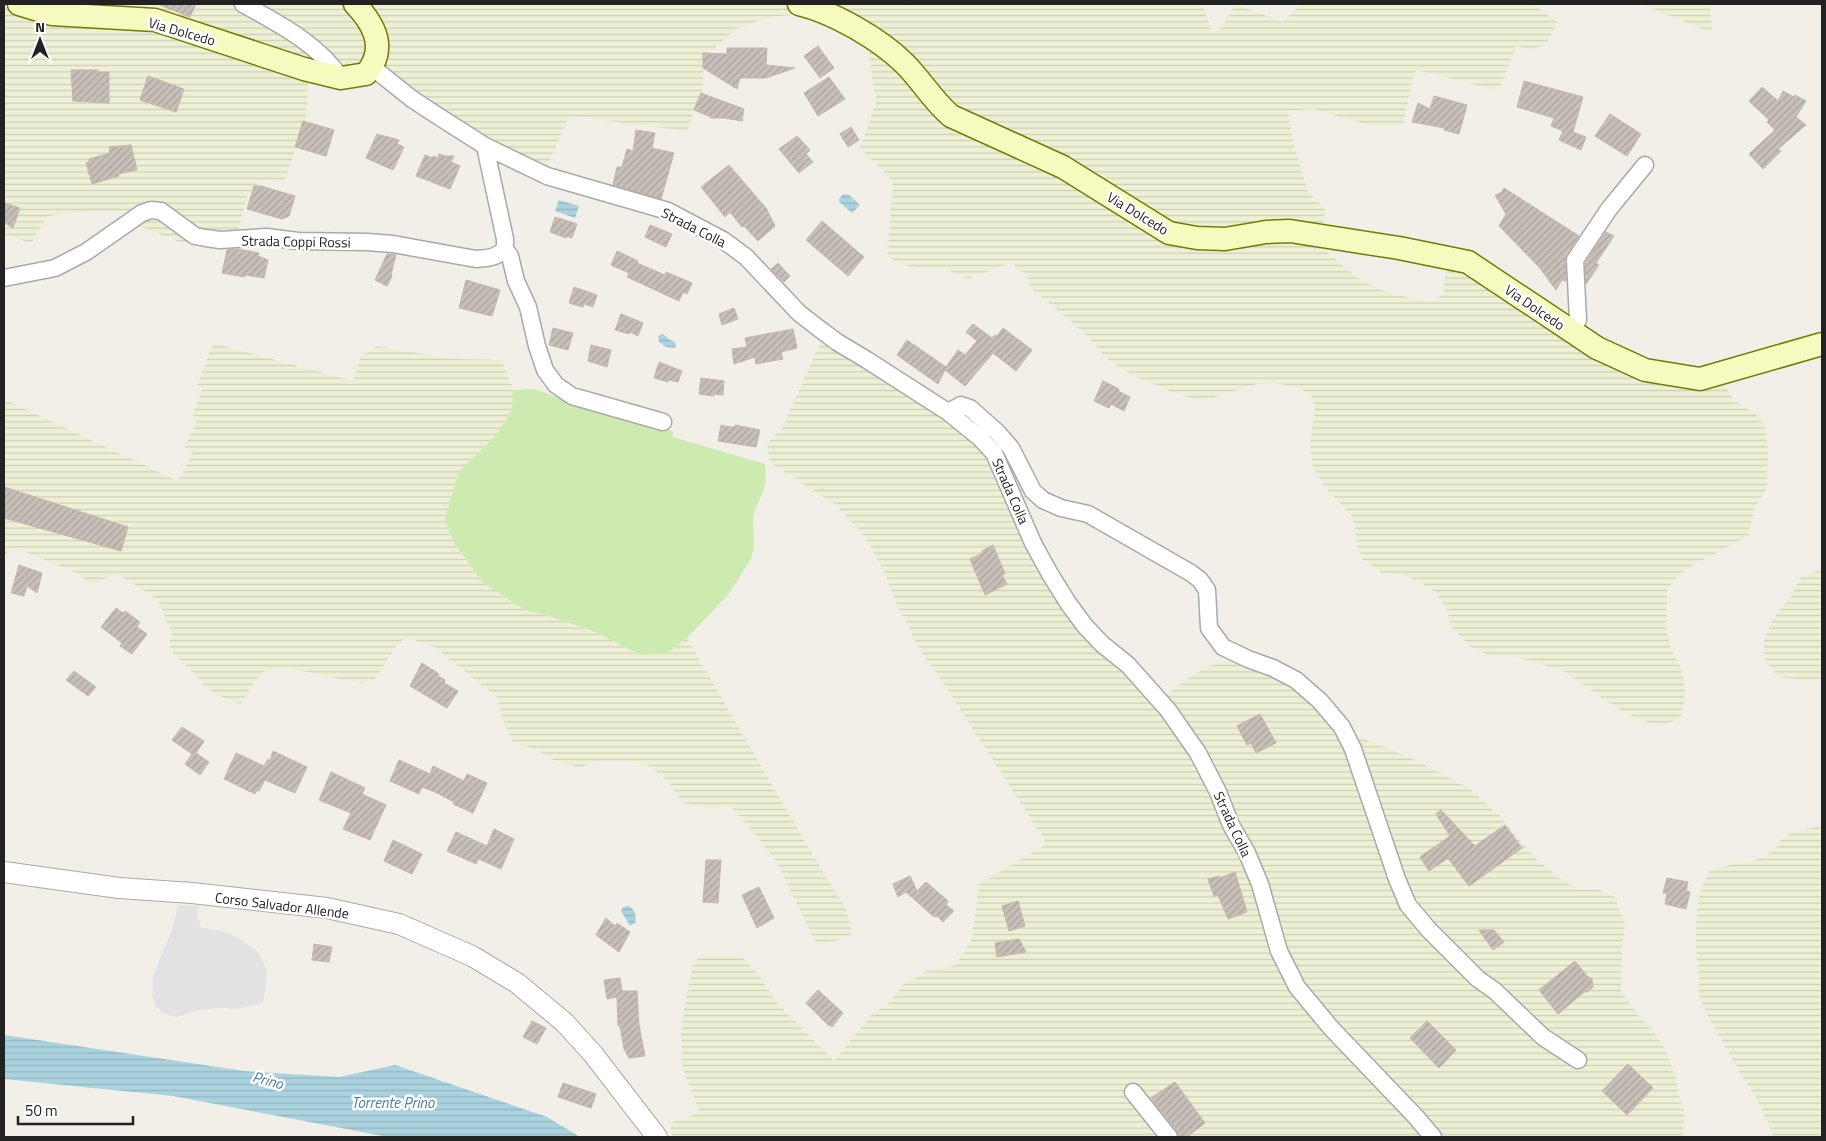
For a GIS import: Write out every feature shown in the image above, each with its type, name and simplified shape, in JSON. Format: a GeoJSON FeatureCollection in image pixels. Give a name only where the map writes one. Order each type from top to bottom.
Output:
{"type":"FeatureCollection","features":[{"type":"Feature","properties":{"kind":"main road","name":"Via Dolcedo"},"geometry":{"type":"LineString","coordinates":[[19,4],[52,14],[156,20],[304,69],[341,78],[366,74],[372,67]]}},
{"type":"Feature","properties":{"kind":"main road"},"geometry":{"type":"LineString","coordinates":[[355,4],[373,27],[377,39],[377,55],[372,67]]}},
{"type":"Feature","properties":{"kind":"main road","name":"Via Dolcedo"},"geometry":{"type":"LineString","coordinates":[[799,4],[810,6],[857,29],[883,46],[906,64],[938,105],[951,116],[1063,167],[1169,233],[1197,238],[1225,239],[1266,232],[1290,231],[1399,248],[1468,262],[1597,348],[1645,370],[1700,379],[1822,344]]}},
{"type":"Feature","properties":{"kind":"street"},"geometry":{"type":"LineString","coordinates":[[243,4],[291,30],[308,43],[341,78]]}},
{"type":"Feature","properties":{"kind":"street","name":"Strada Colla"},"geometry":{"type":"LineString","coordinates":[[372,67],[412,98],[485,146],[558,181],[668,211],[723,240],[746,257],[799,313],[817,327],[837,342],[948,412],[980,438],[994,453],[1033,542],[1050,574],[1085,626],[1102,644],[1128,665],[1168,710],[1198,753],[1218,792],[1231,825],[1247,853],[1260,884],[1279,951],[1297,987],[1331,1028],[1416,1117],[1432,1137]]}},
{"type":"Feature","properties":{"kind":"street"},"geometry":{"type":"LineString","coordinates":[[485,146],[506,239],[505,249],[510,256],[516,282],[528,307],[545,370],[556,385],[572,396],[663,422]]}},
{"type":"Feature","properties":{"kind":"street","name":"Via Dolcedo"},"geometry":{"type":"LineString","coordinates":[[1571,332],[1578,320],[1575,260],[1609,210],[1645,165]]}},
{"type":"Feature","properties":{"kind":"street","name":"Strada Coppi Rossi"},"geometry":{"type":"LineString","coordinates":[[4,278],[55,268],[86,252],[142,213],[151,210],[161,211],[195,236],[220,240],[266,237],[298,241],[367,242],[393,244],[476,259],[498,256],[505,249]]}},
{"type":"Feature","properties":{"kind":"street"},"geometry":{"type":"LineString","coordinates":[[948,412],[961,405],[970,408],[998,432],[1011,448],[1033,491],[1043,500],[1061,508],[1088,514],[1170,560],[1200,580],[1206,590],[1209,628],[1223,647],[1296,680],[1320,700],[1342,727],[1353,749],[1397,879],[1408,904],[1429,930],[1478,979],[1495,991],[1543,1037],[1578,1060]]}},
{"type":"Feature","properties":{"kind":"street","name":"Corso Salvador Allende"},"geometry":{"type":"LineString","coordinates":[[4,872],[110,886],[327,908],[399,924],[472,956],[517,983],[565,1023],[593,1054],[657,1137]]}},
{"type":"Feature","properties":{"kind":"street"},"geometry":{"type":"LineString","coordinates":[[1134,1092],[1169,1137]]}},
{"type":"Feature","properties":{"kind":"green space"},"geometry":{"type":"Polygon","coordinates":[[[4,4],[905,4],[906,6],[909,4],[1202,4],[1213,34],[1224,25],[1235,4],[1283,22],[1301,4],[1532,4],[1558,22],[1545,45],[1530,49],[1516,46],[1500,88],[1492,89],[1417,70],[1412,81],[1403,125],[1386,126],[1362,123],[1313,109],[1288,111],[1292,139],[1308,192],[1325,209],[1321,240],[1329,254],[1362,281],[1388,293],[1431,302],[1443,294],[1445,277],[1452,263],[1585,352],[1723,382],[1734,401],[1755,413],[1765,425],[1768,451],[1767,488],[1755,507],[1748,536],[1690,567],[1676,578],[1667,589],[1666,628],[1671,649],[1682,670],[1685,693],[1681,717],[1667,724],[1649,723],[1621,711],[1565,672],[1514,657],[1491,656],[1472,648],[1451,627],[1447,610],[1435,592],[1419,581],[1402,575],[1382,573],[1362,559],[1357,545],[1352,516],[1324,486],[1313,467],[1310,444],[1315,409],[1312,397],[1300,388],[1275,383],[1257,384],[1203,401],[1180,395],[1134,376],[1106,358],[1081,330],[1031,288],[1028,276],[1011,263],[968,279],[949,271],[909,266],[887,257],[893,181],[860,148],[877,100],[869,52],[851,27],[822,12],[770,17],[736,29],[705,56],[702,90],[687,131],[569,116],[541,181],[515,172],[379,81],[356,85],[308,80],[306,118],[284,182],[261,180],[248,194],[235,241],[183,243],[144,228],[125,211],[83,212],[48,216],[31,243],[4,234],[4,4]]]}},
{"type":"Feature","properties":{"kind":"green space"},"geometry":{"type":"Polygon","coordinates":[[[1641,4],[1710,4],[1712,33],[1641,4]]]}},
{"type":"Feature","properties":{"kind":"green space"},"geometry":{"type":"Polygon","coordinates":[[[821,342],[852,346],[877,356],[902,380],[960,406],[988,431],[1016,468],[1032,519],[1081,615],[1160,699],[1193,675],[1220,661],[1256,660],[1273,663],[1356,736],[1411,758],[1469,788],[1501,817],[1535,858],[1558,877],[1577,889],[1600,890],[1615,897],[1625,925],[1622,946],[1621,991],[1637,1014],[1652,1029],[1665,1049],[1676,1078],[1679,1096],[1685,1113],[1683,1132],[1680,1137],[673,1137],[670,1130],[672,1122],[700,1113],[682,1067],[681,1035],[693,963],[703,955],[741,956],[758,974],[779,1005],[834,1061],[871,1015],[889,1003],[904,984],[929,970],[956,965],[972,939],[979,884],[1047,844],[944,684],[923,655],[897,605],[885,574],[870,545],[835,504],[770,463],[767,443],[781,430],[821,342]]]}},
{"type":"Feature","properties":{"kind":"green space"},"geometry":{"type":"Polygon","coordinates":[[[213,343],[353,381],[361,356],[378,346],[451,359],[502,360],[513,390],[512,409],[497,434],[458,473],[445,520],[454,543],[468,564],[526,610],[596,632],[640,655],[666,654],[687,638],[825,876],[845,906],[853,933],[839,940],[817,945],[776,861],[730,806],[706,808],[683,803],[670,784],[650,766],[626,761],[602,761],[579,767],[555,761],[534,749],[513,742],[503,721],[497,697],[434,647],[407,637],[397,644],[374,681],[362,684],[289,668],[265,671],[256,680],[241,704],[217,695],[208,689],[174,655],[169,644],[172,633],[158,600],[129,581],[113,573],[99,583],[87,583],[79,574],[23,551],[11,550],[4,555],[4,518],[120,551],[128,527],[4,487],[4,399],[178,481],[193,452],[184,449],[198,418],[192,415],[203,389],[197,386],[213,343]]]}},
{"type":"Feature","properties":{"kind":"green space"},"geometry":{"type":"Polygon","coordinates":[[[534,389],[673,431],[673,437],[765,464],[766,477],[764,489],[754,512],[754,547],[751,559],[728,595],[687,638],[666,654],[640,655],[596,632],[525,610],[483,583],[454,543],[445,520],[458,473],[497,434],[512,409],[513,390],[534,389]]]}},
{"type":"Feature","properties":{"kind":"green space"},"geometry":{"type":"Polygon","coordinates":[[[1822,569],[1822,679],[1805,681],[1779,677],[1765,660],[1764,639],[1773,619],[1790,598],[1800,578],[1822,569]]]}},
{"type":"Feature","properties":{"kind":"green space"},"geometry":{"type":"Polygon","coordinates":[[[1822,826],[1822,1137],[1774,1137],[1756,1097],[1739,1072],[1699,996],[1696,952],[1698,904],[1701,889],[1710,870],[1750,862],[1764,857],[1775,849],[1781,840],[1794,831],[1822,826]]]}},
{"type":"Feature","properties":{"kind":"shaded area"},"geometry":{"type":"Polygon","coordinates":[[[178,905],[199,906],[197,916],[201,927],[232,934],[257,951],[267,974],[264,998],[261,1003],[237,1009],[200,1010],[177,1017],[165,1014],[156,1007],[152,995],[153,977],[174,924],[178,905]]]}},
{"type":"Feature","properties":{"kind":"water"},"geometry":{"type":"Polygon","coordinates":[[[843,194],[849,195],[860,205],[852,213],[839,202],[843,194]]]}},
{"type":"Feature","properties":{"kind":"water"},"geometry":{"type":"Polygon","coordinates":[[[559,200],[579,206],[575,218],[555,211],[559,200]]]}},
{"type":"Feature","properties":{"kind":"water"},"geometry":{"type":"Polygon","coordinates":[[[663,334],[675,342],[675,348],[666,347],[659,342],[658,336],[663,334]]]}},
{"type":"Feature","properties":{"kind":"water"},"geometry":{"type":"Polygon","coordinates":[[[628,906],[636,915],[635,923],[630,926],[621,911],[623,907],[628,906]]]}},
{"type":"Feature","properties":{"kind":"water","name":"Torrente Prino"},"geometry":{"type":"Polygon","coordinates":[[[4,1035],[244,1071],[339,1077],[395,1065],[547,1117],[580,1137],[388,1137],[173,1096],[4,1079],[4,1035]]]}},
{"type":"Feature","properties":{"kind":"building"},"geometry":{"type":"Polygon","coordinates":[[[158,4],[196,4],[190,17],[158,4]]]}},
{"type":"Feature","properties":{"kind":"building"},"geometry":{"type":"Polygon","coordinates":[[[818,46],[834,68],[820,78],[804,56],[818,46]]]}},
{"type":"Feature","properties":{"kind":"building"},"geometry":{"type":"Polygon","coordinates":[[[727,48],[767,48],[766,65],[795,68],[766,78],[740,78],[737,89],[703,68],[703,53],[727,54],[727,48]]]}},
{"type":"Feature","properties":{"kind":"building"},"geometry":{"type":"Polygon","coordinates":[[[71,70],[109,72],[109,103],[73,101],[71,70]]]}},
{"type":"Feature","properties":{"kind":"building"},"geometry":{"type":"Polygon","coordinates":[[[148,76],[184,89],[176,112],[140,100],[148,76]]]}},
{"type":"Feature","properties":{"kind":"building"},"geometry":{"type":"Polygon","coordinates":[[[829,77],[845,99],[818,116],[804,93],[829,77]]]}},
{"type":"Feature","properties":{"kind":"building"},"geometry":{"type":"Polygon","coordinates":[[[1524,81],[1583,97],[1573,132],[1586,137],[1581,150],[1559,140],[1563,131],[1551,126],[1554,118],[1517,107],[1524,81]]]}},
{"type":"Feature","properties":{"kind":"building"},"geometry":{"type":"Polygon","coordinates":[[[1762,87],[1778,101],[1783,91],[1806,101],[1796,117],[1806,125],[1778,149],[1781,151],[1763,169],[1749,154],[1775,130],[1767,122],[1769,120],[1749,101],[1762,87]]]}},
{"type":"Feature","properties":{"kind":"building"},"geometry":{"type":"Polygon","coordinates":[[[701,93],[744,109],[742,121],[711,118],[694,110],[701,93]]]}},
{"type":"Feature","properties":{"kind":"building"},"geometry":{"type":"Polygon","coordinates":[[[1434,96],[1467,105],[1459,134],[1444,130],[1445,128],[1412,122],[1418,103],[1430,109],[1434,96]]]}},
{"type":"Feature","properties":{"kind":"building"},"geometry":{"type":"Polygon","coordinates":[[[1610,114],[1641,134],[1627,156],[1595,136],[1610,114]]]}},
{"type":"Feature","properties":{"kind":"building"},"geometry":{"type":"Polygon","coordinates":[[[303,121],[334,130],[326,156],[295,147],[303,121]]]}},
{"type":"Feature","properties":{"kind":"building"},"geometry":{"type":"Polygon","coordinates":[[[851,127],[859,140],[848,147],[840,134],[851,127]]]}},
{"type":"Feature","properties":{"kind":"building"},"geometry":{"type":"Polygon","coordinates":[[[636,130],[655,133],[652,148],[674,153],[661,199],[613,185],[617,167],[622,167],[627,149],[633,151],[636,130]]]}},
{"type":"Feature","properties":{"kind":"building"},"geometry":{"type":"Polygon","coordinates":[[[377,134],[399,140],[397,144],[404,147],[393,170],[366,158],[377,134]]]}},
{"type":"Feature","properties":{"kind":"building"},"geometry":{"type":"Polygon","coordinates":[[[797,136],[810,150],[806,154],[813,162],[799,173],[779,149],[797,136]]]}},
{"type":"Feature","properties":{"kind":"building"},"geometry":{"type":"Polygon","coordinates":[[[131,145],[137,170],[118,174],[119,176],[92,184],[86,163],[89,162],[89,159],[110,153],[109,147],[131,145]]]}},
{"type":"Feature","properties":{"kind":"building"},"geometry":{"type":"Polygon","coordinates":[[[439,154],[454,156],[451,162],[460,166],[450,189],[416,176],[425,155],[438,158],[439,154]]]}},
{"type":"Feature","properties":{"kind":"building"},"geometry":{"type":"Polygon","coordinates":[[[729,165],[766,208],[775,226],[758,241],[744,226],[742,227],[730,212],[725,217],[701,187],[729,165]]]}},
{"type":"Feature","properties":{"kind":"building"},"geometry":{"type":"Polygon","coordinates":[[[254,186],[261,186],[295,196],[289,216],[282,219],[247,209],[254,186]]]}},
{"type":"Feature","properties":{"kind":"building"},"geometry":{"type":"Polygon","coordinates":[[[1504,188],[1579,236],[1566,255],[1566,281],[1562,280],[1556,290],[1539,267],[1499,226],[1506,214],[1495,195],[1501,193],[1504,188]]]}},
{"type":"Feature","properties":{"kind":"building"},"geometry":{"type":"Polygon","coordinates":[[[4,203],[20,208],[13,228],[4,222],[4,203]]]}},
{"type":"Feature","properties":{"kind":"building"},"geometry":{"type":"Polygon","coordinates":[[[555,217],[577,224],[572,238],[567,236],[566,238],[550,232],[555,217]]]}},
{"type":"Feature","properties":{"kind":"building"},"geometry":{"type":"Polygon","coordinates":[[[822,221],[864,257],[848,276],[806,240],[822,221]]]}},
{"type":"Feature","properties":{"kind":"building"},"geometry":{"type":"Polygon","coordinates":[[[650,225],[672,234],[666,247],[645,237],[650,225]]]}},
{"type":"Feature","properties":{"kind":"building"},"geometry":{"type":"Polygon","coordinates":[[[1606,232],[1614,236],[1596,263],[1599,265],[1586,284],[1585,263],[1606,232]]]}},
{"type":"Feature","properties":{"kind":"building"},"geometry":{"type":"Polygon","coordinates":[[[238,249],[259,253],[258,256],[268,260],[264,278],[222,273],[227,250],[238,249]]]}},
{"type":"Feature","properties":{"kind":"building"},"geometry":{"type":"Polygon","coordinates":[[[617,251],[638,261],[637,263],[665,275],[666,272],[692,283],[687,294],[683,292],[679,301],[627,277],[629,273],[611,265],[617,251]]]}},
{"type":"Feature","properties":{"kind":"building"},"geometry":{"type":"Polygon","coordinates":[[[387,254],[396,255],[392,276],[387,286],[375,280],[387,254]]]}},
{"type":"Feature","properties":{"kind":"building"},"geometry":{"type":"Polygon","coordinates":[[[778,263],[790,276],[784,282],[771,269],[778,263]]]}},
{"type":"Feature","properties":{"kind":"building"},"geometry":{"type":"Polygon","coordinates":[[[466,280],[500,290],[492,316],[459,308],[466,280]]]}},
{"type":"Feature","properties":{"kind":"building"},"geometry":{"type":"Polygon","coordinates":[[[574,287],[597,295],[593,307],[584,304],[583,307],[569,303],[574,287]]]}},
{"type":"Feature","properties":{"kind":"building"},"geometry":{"type":"Polygon","coordinates":[[[734,308],[738,319],[722,325],[719,314],[734,308]]]}},
{"type":"Feature","properties":{"kind":"building"},"geometry":{"type":"Polygon","coordinates":[[[621,314],[643,323],[638,336],[630,332],[629,334],[615,330],[621,314]]]}},
{"type":"Feature","properties":{"kind":"building"},"geometry":{"type":"Polygon","coordinates":[[[973,324],[992,338],[995,335],[997,336],[1003,328],[1032,350],[1016,371],[993,353],[965,386],[945,370],[938,384],[897,355],[907,340],[946,367],[958,350],[965,355],[977,341],[966,332],[973,324]]]}},
{"type":"Feature","properties":{"kind":"building"},"geometry":{"type":"Polygon","coordinates":[[[553,328],[573,333],[568,350],[549,345],[553,328]]]}},
{"type":"Feature","properties":{"kind":"building"},"geometry":{"type":"Polygon","coordinates":[[[793,329],[797,348],[781,352],[783,359],[756,364],[755,357],[734,364],[732,349],[747,347],[745,338],[793,329]]]}},
{"type":"Feature","properties":{"kind":"building"},"geometry":{"type":"Polygon","coordinates":[[[591,345],[611,350],[607,367],[588,361],[591,345]]]}},
{"type":"Feature","properties":{"kind":"building"},"geometry":{"type":"Polygon","coordinates":[[[659,362],[682,371],[678,382],[669,380],[668,382],[654,378],[659,362]]]}},
{"type":"Feature","properties":{"kind":"building"},"geometry":{"type":"Polygon","coordinates":[[[701,378],[724,381],[723,395],[699,394],[701,378]]]}},
{"type":"Feature","properties":{"kind":"building"},"geometry":{"type":"Polygon","coordinates":[[[1103,381],[1130,397],[1124,411],[1111,404],[1109,408],[1094,401],[1103,381]]]}},
{"type":"Feature","properties":{"kind":"building"},"geometry":{"type":"Polygon","coordinates":[[[721,425],[735,427],[735,425],[760,430],[756,447],[718,441],[721,425]]]}},
{"type":"Feature","properties":{"kind":"building"},"geometry":{"type":"Polygon","coordinates":[[[4,487],[128,527],[121,551],[4,518],[4,487]]]}},
{"type":"Feature","properties":{"kind":"building"},"geometry":{"type":"Polygon","coordinates":[[[993,545],[1005,574],[1002,575],[1007,584],[985,595],[970,559],[983,553],[982,551],[993,545]]]}},
{"type":"Feature","properties":{"kind":"building"},"geometry":{"type":"Polygon","coordinates":[[[19,565],[42,573],[37,593],[27,586],[24,596],[11,593],[19,565]]]}},
{"type":"Feature","properties":{"kind":"building"},"geometry":{"type":"Polygon","coordinates":[[[116,608],[123,613],[125,611],[140,622],[137,627],[147,634],[132,654],[120,646],[122,643],[101,627],[116,608]]]}},
{"type":"Feature","properties":{"kind":"building"},"geometry":{"type":"Polygon","coordinates":[[[422,663],[439,674],[438,676],[445,680],[444,683],[458,691],[447,708],[410,686],[422,663]]]}},
{"type":"Feature","properties":{"kind":"building"},"geometry":{"type":"Polygon","coordinates":[[[74,671],[96,687],[88,696],[66,680],[74,671]]]}},
{"type":"Feature","properties":{"kind":"building"},"geometry":{"type":"Polygon","coordinates":[[[1260,714],[1276,743],[1256,753],[1251,743],[1247,745],[1237,726],[1260,714]]]}},
{"type":"Feature","properties":{"kind":"building"},"geometry":{"type":"Polygon","coordinates":[[[182,727],[204,741],[196,753],[209,762],[200,775],[185,764],[192,754],[172,740],[182,727]]]}},
{"type":"Feature","properties":{"kind":"building"},"geometry":{"type":"Polygon","coordinates":[[[273,751],[307,767],[295,793],[265,780],[259,791],[257,790],[255,794],[224,779],[236,753],[264,766],[268,759],[270,761],[273,751]]]}},
{"type":"Feature","properties":{"kind":"building"},"geometry":{"type":"Polygon","coordinates":[[[399,760],[430,774],[433,766],[464,781],[467,774],[487,783],[473,813],[422,787],[419,794],[390,781],[399,760]]]}},
{"type":"Feature","properties":{"kind":"building"},"geometry":{"type":"Polygon","coordinates":[[[331,772],[365,788],[362,794],[386,805],[370,840],[343,829],[351,813],[319,800],[331,772]]]}},
{"type":"Feature","properties":{"kind":"building"},"geometry":{"type":"Polygon","coordinates":[[[1441,810],[1475,846],[1505,825],[1522,848],[1469,886],[1448,858],[1429,871],[1420,857],[1450,836],[1436,814],[1441,810]]]}},
{"type":"Feature","properties":{"kind":"building"},"geometry":{"type":"Polygon","coordinates":[[[494,829],[514,839],[501,869],[479,859],[476,864],[447,851],[456,832],[487,846],[494,829]]]}},
{"type":"Feature","properties":{"kind":"building"},"geometry":{"type":"Polygon","coordinates":[[[393,840],[422,854],[412,874],[384,861],[393,840]]]}},
{"type":"Feature","properties":{"kind":"building"},"geometry":{"type":"Polygon","coordinates":[[[706,860],[721,860],[718,903],[703,902],[706,860]]]}},
{"type":"Feature","properties":{"kind":"building"},"geometry":{"type":"Polygon","coordinates":[[[1235,872],[1247,912],[1228,919],[1218,895],[1214,896],[1208,879],[1219,876],[1220,878],[1235,872]]]}},
{"type":"Feature","properties":{"kind":"building"},"geometry":{"type":"Polygon","coordinates":[[[910,876],[917,891],[926,882],[948,901],[946,905],[954,911],[943,922],[937,916],[934,917],[906,892],[898,897],[893,884],[910,876]]]}},
{"type":"Feature","properties":{"kind":"building"},"geometry":{"type":"Polygon","coordinates":[[[1667,878],[1688,882],[1686,891],[1690,892],[1686,909],[1665,904],[1667,893],[1663,893],[1667,878]]]}},
{"type":"Feature","properties":{"kind":"building"},"geometry":{"type":"Polygon","coordinates":[[[759,887],[774,918],[757,928],[742,895],[759,887]]]}},
{"type":"Feature","properties":{"kind":"building"},"geometry":{"type":"Polygon","coordinates":[[[1018,901],[1025,926],[1009,931],[1002,906],[1018,901]]]}},
{"type":"Feature","properties":{"kind":"building"},"geometry":{"type":"Polygon","coordinates":[[[606,918],[615,926],[617,923],[630,932],[619,952],[596,935],[606,918]]]}},
{"type":"Feature","properties":{"kind":"building"},"geometry":{"type":"Polygon","coordinates":[[[1479,930],[1494,930],[1504,942],[1493,950],[1479,930]]]}},
{"type":"Feature","properties":{"kind":"building"},"geometry":{"type":"Polygon","coordinates":[[[1019,939],[1026,952],[997,957],[995,943],[1019,939]]]}},
{"type":"Feature","properties":{"kind":"building"},"geometry":{"type":"Polygon","coordinates":[[[314,944],[332,947],[329,962],[312,960],[314,944]]]}},
{"type":"Feature","properties":{"kind":"building"},"geometry":{"type":"Polygon","coordinates":[[[1575,961],[1587,976],[1592,979],[1593,987],[1584,992],[1558,1014],[1539,990],[1575,961]]]}},
{"type":"Feature","properties":{"kind":"building"},"geometry":{"type":"Polygon","coordinates":[[[620,978],[622,991],[637,991],[639,1025],[645,1056],[629,1058],[624,1049],[620,1026],[618,1026],[617,997],[607,999],[604,980],[620,978]]]}},
{"type":"Feature","properties":{"kind":"building"},"geometry":{"type":"Polygon","coordinates":[[[818,990],[843,1013],[832,1027],[806,1003],[818,990]]]}},
{"type":"Feature","properties":{"kind":"building"},"geometry":{"type":"Polygon","coordinates":[[[532,1021],[546,1028],[537,1044],[523,1037],[532,1021]]]}},
{"type":"Feature","properties":{"kind":"building"},"geometry":{"type":"Polygon","coordinates":[[[1427,1021],[1456,1050],[1439,1068],[1410,1038],[1427,1021]]]}},
{"type":"Feature","properties":{"kind":"building"},"geometry":{"type":"Polygon","coordinates":[[[1628,1064],[1653,1088],[1627,1115],[1602,1091],[1628,1064]]]}},
{"type":"Feature","properties":{"kind":"building"},"geometry":{"type":"Polygon","coordinates":[[[1175,1082],[1205,1123],[1187,1137],[1179,1137],[1177,1131],[1151,1098],[1175,1082]]]}},
{"type":"Feature","properties":{"kind":"building"},"geometry":{"type":"Polygon","coordinates":[[[563,1083],[596,1094],[591,1108],[558,1097],[563,1083]]]}},
{"type":"Feature","properties":{"kind":"water label","name":"Prino"},"geometry":{"type":"Point","coordinates":[268,1080]}}]}
